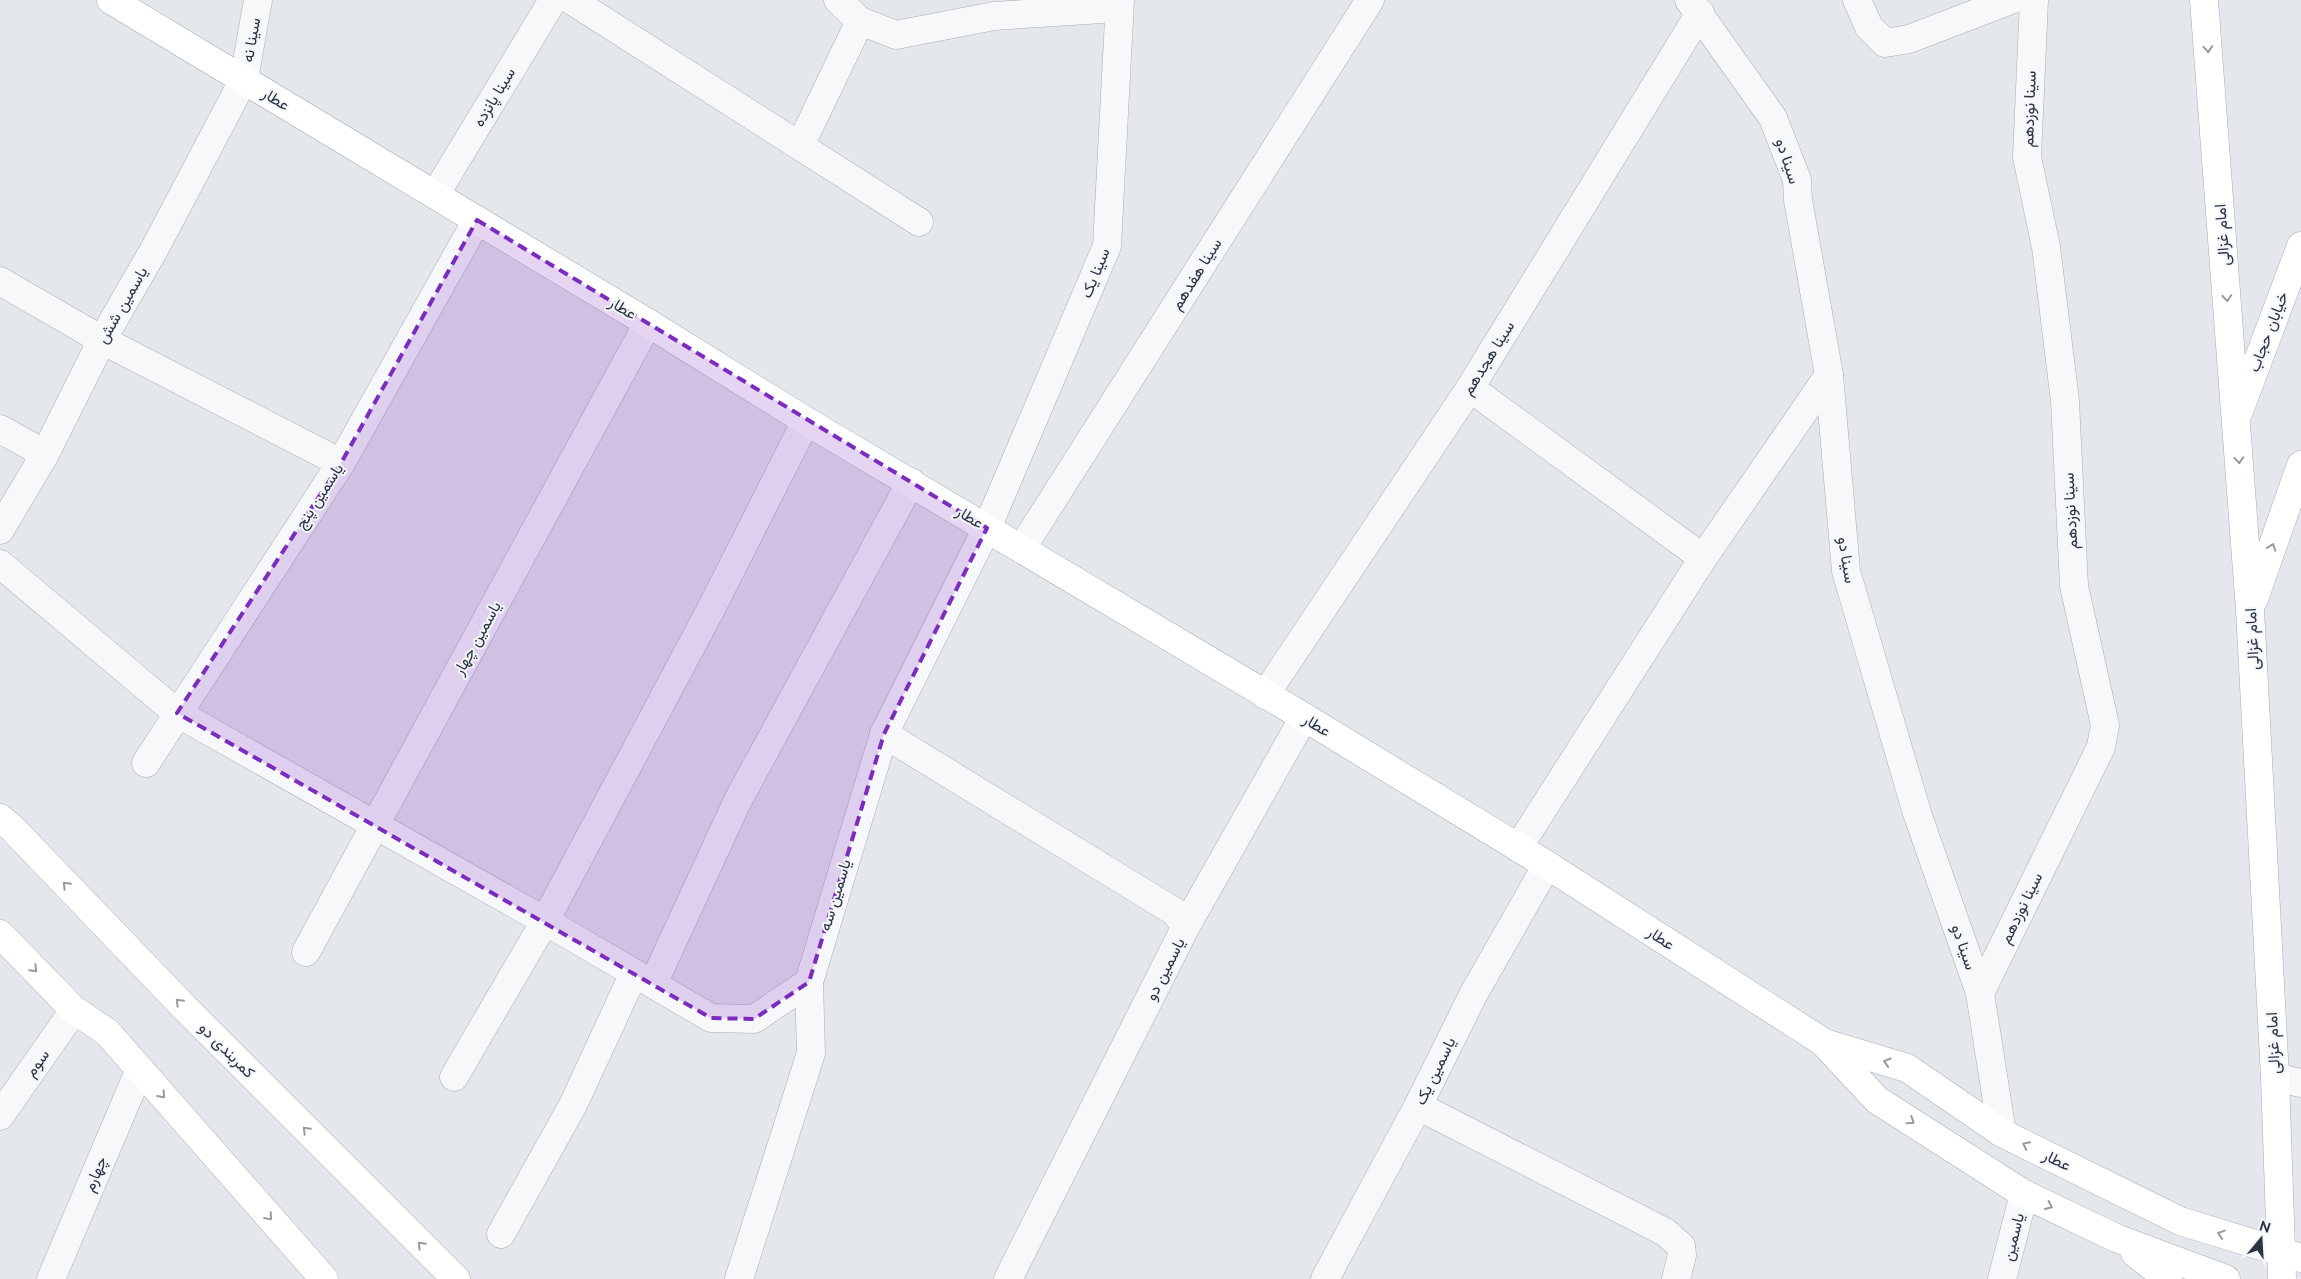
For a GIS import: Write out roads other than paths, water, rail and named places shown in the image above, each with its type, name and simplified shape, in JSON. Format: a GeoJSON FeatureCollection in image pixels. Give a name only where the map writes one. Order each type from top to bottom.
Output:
{"type":"FeatureCollection","features":[{"type":"Feature","properties":{"kind":"street","name":"عطار"},"geometry":{"type":"LineString","coordinates":[[111,0],[139,8],[244,80],[648,323],[806,421],[1022,548],[1547,864],[1823,1042],[1877,1100],[2024,1194],[2116,1238],[2226,1279]]}},
{"type":"Feature","properties":{"kind":"street","name":"سینا نه"},"geometry":{"type":"LineString","coordinates":[[244,80],[258,0]]}},
{"type":"Feature","properties":{"kind":"street","name":"سینا پانزده"},"geometry":{"type":"LineString","coordinates":[[435,195],[553,0]]}},
{"type":"Feature","properties":{"kind":"street"},"geometry":{"type":"LineString","coordinates":[[571,0],[918,222]]}},
{"type":"Feature","properties":{"kind":"street"},"geometry":{"type":"LineString","coordinates":[[838,0],[860,21],[896,35],[993,8],[1120,4]]}},
{"type":"Feature","properties":{"kind":"street","name":"سینا هفدهم"},"geometry":{"type":"LineString","coordinates":[[1022,548],[1370,0]]}},
{"type":"Feature","properties":{"kind":"street"},"geometry":{"type":"LineString","coordinates":[[1857,0],[1869,27],[1886,43],[1909,39],[2011,0]]}},
{"type":"Feature","properties":{"kind":"street","name":"سینا نوزدهم"},"geometry":{"type":"LineString","coordinates":[[1980,993],[2100,747],[2105,725],[2074,586],[2065,400],[2046,247],[2027,157],[2034,0]]}},
{"type":"Feature","properties":{"kind":"street","name":"امام غزالی"},"geometry":{"type":"LineString","coordinates":[[2204,0],[2288,1080],[2288,1264]]}},
{"type":"Feature","properties":{"kind":"street","name":"سینا یک"},"geometry":{"type":"LineString","coordinates":[[987,528],[1107,246],[1120,4]]}},
{"type":"Feature","properties":{"kind":"street","name":"سینا دو"},"geometry":{"type":"LineString","coordinates":[[1694,7],[1773,118],[1797,180],[1798,200],[1829,375],[1846,571],[1917,813],[1980,993],[2002,1133]]}},
{"type":"Feature","properties":{"kind":"street","name":"سینا هجدهم"},"geometry":{"type":"LineString","coordinates":[[1265,695],[1470,388],[1694,7]]}},
{"type":"Feature","properties":{"kind":"street"},"geometry":{"type":"LineString","coordinates":[[800,146],[860,21]]}},
{"type":"Feature","properties":{"kind":"street","name":"یاسمین شش"},"geometry":{"type":"LineString","coordinates":[[0,530],[44,454],[102,340],[155,248],[244,80]]}},
{"type":"Feature","properties":{"kind":"street","name":"یاسمین پنج"},"geometry":{"type":"LineString","coordinates":[[146,763],[176,713],[341,463],[477,220]]}},
{"type":"Feature","properties":{"kind":"street","name":"خیابان حجاب"},"geometry":{"type":"LineString","coordinates":[[2236,418],[2301,246]]}},
{"type":"Feature","properties":{"kind":"street"},"geometry":{"type":"LineString","coordinates":[[0,280],[102,340],[341,463]]}},
{"type":"Feature","properties":{"kind":"street","name":"یاسمین چهار"},"geometry":{"type":"LineString","coordinates":[[306,952],[648,323]]}},
{"type":"Feature","properties":{"kind":"street"},"geometry":{"type":"LineString","coordinates":[[1518,848],[1703,558],[1829,375]]}},
{"type":"Feature","properties":{"kind":"street"},"geometry":{"type":"LineString","coordinates":[[1470,388],[1703,558]]}},
{"type":"Feature","properties":{"kind":"street"},"geometry":{"type":"LineString","coordinates":[[454,1077],[545,921],[711,609],[806,421]]}},
{"type":"Feature","properties":{"kind":"street"},"geometry":{"type":"LineString","coordinates":[[0,429],[44,454]]}},
{"type":"Feature","properties":{"kind":"street"},"geometry":{"type":"LineString","coordinates":[[2250,610],[2301,464]]}},
{"type":"Feature","properties":{"kind":"street"},"geometry":{"type":"LineString","coordinates":[[501,1234],[644,978],[910,482]]}},
{"type":"Feature","properties":{"kind":"street","name":"یاسمین سه"},"geometry":{"type":"LineString","coordinates":[[739,1279],[811,1053],[809,982],[884,734],[987,528]]}},
{"type":"Feature","properties":{"kind":"street"},"geometry":{"type":"LineString","coordinates":[[0,564],[176,713],[545,921],[711,1018],[754,1019],[809,982]]}},
{"type":"Feature","properties":{"kind":"street"},"geometry":{"type":"LineString","coordinates":[[1186,926],[1304,717]]}},
{"type":"Feature","properties":{"kind":"street","name":"یاسمین دو"},"geometry":{"type":"LineString","coordinates":[[884,734],[1175,912],[1186,926],[1008,1279]]}},
{"type":"Feature","properties":{"kind":"street","name":"کمربندی دو"},"geometry":{"type":"LineString","coordinates":[[0,818],[12,828],[183,1006],[456,1279]]}},
{"type":"Feature","properties":{"kind":"street","name":"یاسمین یک"},"geometry":{"type":"LineString","coordinates":[[1326,1279],[1418,1106],[1474,994],[1547,864]]}},
{"type":"Feature","properties":{"kind":"street"},"geometry":{"type":"LineString","coordinates":[[0,934],[74,1010],[107,1032],[324,1279]]}},
{"type":"Feature","properties":{"kind":"street","name":"سوم"},"geometry":{"type":"LineString","coordinates":[[0,1116],[74,1010]]}},
{"type":"Feature","properties":{"kind":"street","name":"عطار"},"geometry":{"type":"LineString","coordinates":[[1823,1042],[1907,1068],[2002,1133],[2180,1221],[2288,1264]]}},
{"type":"Feature","properties":{"kind":"street","name":"چهارم"},"geometry":{"type":"LineString","coordinates":[[51,1279],[140,1069]]}},
{"type":"Feature","properties":{"kind":"street"},"geometry":{"type":"LineString","coordinates":[[1418,1106],[1665,1232],[1680,1246],[1682,1255],[1676,1279]]}},
{"type":"Feature","properties":{"kind":"street","name":"یاسمین"},"geometry":{"type":"LineString","coordinates":[[2002,1279],[2024,1194]]}},
{"type":"Feature","properties":{"kind":"street"},"geometry":{"type":"LineString","coordinates":[[2116,1238],[2168,1279]]}}]}
